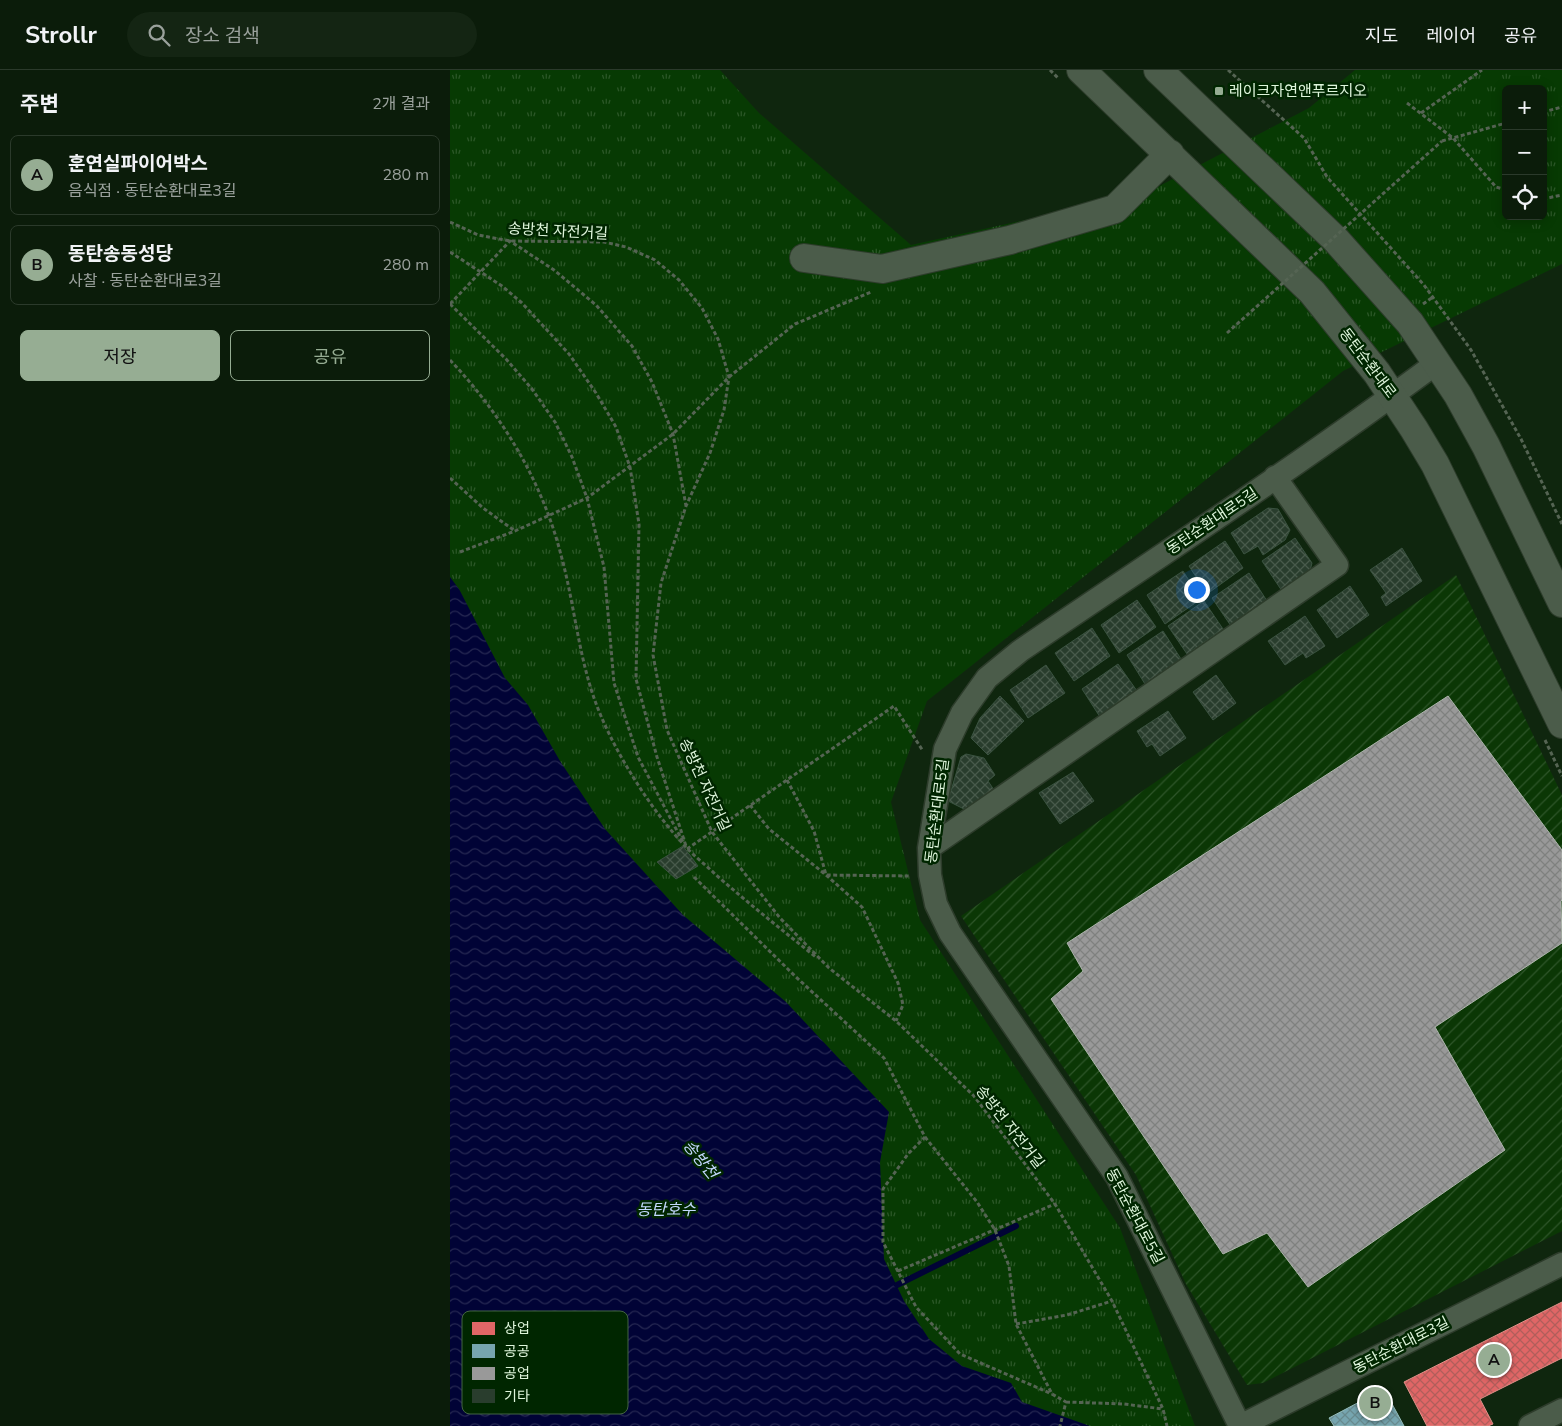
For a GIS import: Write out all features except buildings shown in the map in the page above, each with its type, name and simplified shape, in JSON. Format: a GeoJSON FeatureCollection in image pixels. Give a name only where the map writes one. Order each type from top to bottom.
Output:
{"type":"FeatureCollection","features":[{"type":"Feature","properties":{"kind":"main road"},"geometry":{"type":"LineString","coordinates":[[1158,70],[1336,240],[1410,323],[1438,362],[1486,446],[1562,602]]}},
{"type":"Feature","properties":{"kind":"main road","name":"동탄순환대로"},"geometry":{"type":"LineString","coordinates":[[1072,77],[1170,154],[1312,292],[1366,358],[1435,464],[1551,728]]}},
{"type":"Feature","properties":{"kind":"main road"},"geometry":{"type":"LineString","coordinates":[[804,258],[882,269],[1010,240],[1115,209],[1170,154]]}},
{"type":"Feature","properties":{"kind":"street","name":"동탄순환대로5길"},"geometry":{"type":"LineString","coordinates":[[1240,1426],[1117,1177],[950,933],[936,904],[930,876],[929,848],[946,749],[962,713],[987,678],[1020,651],[1275,477],[1438,362]]}},
{"type":"Feature","properties":{"kind":"street"},"geometry":{"type":"LineString","coordinates":[[929,848],[1337,565],[1275,477]]}},
{"type":"Feature","properties":{"kind":"street","name":"동탄순환대로3길"},"geometry":{"type":"LineString","coordinates":[[1240,1426],[1562,1264]]}},
{"type":"Feature","properties":{"kind":"street"},"geometry":{"type":"LineString","coordinates":[[1530,1426],[1562,1410]]}},
{"type":"Feature","properties":{"kind":"path"},"geometry":{"type":"LineString","coordinates":[[1050,70],[1072,77]]}},
{"type":"Feature","properties":{"kind":"path"},"geometry":{"type":"LineString","coordinates":[[1421,113],[1482,70]]}},
{"type":"Feature","properties":{"kind":"path"},"geometry":{"type":"LineString","coordinates":[[1407,103],[1453,138],[1496,187],[1502,189]]}},
{"type":"Feature","properties":{"kind":"path"},"geometry":{"type":"LineString","coordinates":[[1547,111],[1562,107]]}},
{"type":"Feature","properties":{"kind":"path"},"geometry":{"type":"LineString","coordinates":[[1227,333],[1442,141],[1502,124]]}},
{"type":"Feature","properties":{"kind":"path"},"geometry":{"type":"LineString","coordinates":[[1547,198],[1562,195]]}},
{"type":"Feature","properties":{"kind":"path","name":"송방천 자전거길"},"geometry":{"type":"LineString","coordinates":[[450,222],[478,235],[510,241],[604,242],[626,247],[655,260],[679,280],[702,308],[718,339],[729,377],[724,410],[710,453],[686,506],[661,583],[653,655],[667,730],[712,832],[780,918],[829,968],[896,1021],[974,1096],[1055,1204],[1112,1300],[1163,1409],[1167,1426]]}},
{"type":"Feature","properties":{"kind":"path"},"geometry":{"type":"LineString","coordinates":[[686,506],[673,434],[652,382],[632,346],[596,305],[554,270],[510,241],[450,304],[506,359],[532,389],[555,422],[572,457],[587,498],[604,567],[614,683],[638,757],[687,849]]}},
{"type":"Feature","properties":{"kind":"path"},"geometry":{"type":"LineString","coordinates":[[450,252],[502,286],[522,303],[569,354],[596,393],[616,428],[630,467],[638,524],[636,679],[657,757],[687,849]]}},
{"type":"Feature","properties":{"kind":"path"},"geometry":{"type":"LineString","coordinates":[[1277,281],[1283,288]]}},
{"type":"Feature","properties":{"kind":"path"},"geometry":{"type":"LineString","coordinates":[[460,552],[514,531],[587,498],[673,434],[729,377],[795,324],[872,292]]}},
{"type":"Feature","properties":{"kind":"path"},"geometry":{"type":"LineString","coordinates":[[450,360],[469,380],[506,429],[531,473],[549,516],[561,555],[583,658],[594,699],[616,748],[640,788],[687,849],[743,899],[829,968]]}},
{"type":"Feature","properties":{"kind":"path"},"geometry":{"type":"LineString","coordinates":[[450,478],[483,508],[514,531]]}},
{"type":"Feature","properties":{"kind":"path"},"geometry":{"type":"LineString","coordinates":[[687,849],[894,706],[924,752]]}},
{"type":"Feature","properties":{"kind":"path"},"geometry":{"type":"LineString","coordinates":[[1551,728],[1562,776]]}},
{"type":"Feature","properties":{"kind":"path"},"geometry":{"type":"LineString","coordinates":[[786,780],[814,831],[826,875]]}},
{"type":"Feature","properties":{"kind":"path"},"geometry":{"type":"LineString","coordinates":[[750,805],[769,828],[826,875],[862,908],[898,983],[903,1005],[896,1021]]}},
{"type":"Feature","properties":{"kind":"path"},"geometry":{"type":"LineString","coordinates":[[826,875],[930,876]]}},
{"type":"Feature","properties":{"kind":"path"},"geometry":{"type":"LineString","coordinates":[[694,877],[796,977],[884,1058],[925,1137],[977,1202],[995,1230],[1009,1266],[1016,1324],[1052,1394]]}},
{"type":"Feature","properties":{"kind":"path"},"geometry":{"type":"LineString","coordinates":[[925,1137],[908,1154],[884,1189],[883,1242],[916,1307],[960,1354],[1052,1394],[1066,1402],[1124,1404],[1163,1409]]}},
{"type":"Feature","properties":{"kind":"path"},"geometry":{"type":"LineString","coordinates":[[898,1271],[1055,1204]]}},
{"type":"Feature","properties":{"kind":"path"},"geometry":{"type":"LineString","coordinates":[[1016,1324],[1067,1315],[1112,1300]]}},
{"type":"Feature","properties":{"kind":"path"},"geometry":{"type":"LineString","coordinates":[[1060,1426],[1066,1402]]}},
{"type":"Feature","properties":{"kind":"shaded area"},"geometry":{"type":"Polygon","coordinates":[[[1456,575],[1562,795],[1562,1231],[1263,1383],[1247,1385],[1186,1284],[1136,1175],[961,916],[1456,575]]]}},
{"type":"Feature","properties":{"kind":"green space"},"geometry":{"type":"Polygon","coordinates":[[[450,70],[720,70],[759,113],[911,245],[1144,194],[1309,108],[1355,70],[1562,70],[1562,264],[1343,371],[927,701],[891,802],[920,920],[1120,1228],[1195,1426],[450,1426],[450,70]]]}},
{"type":"Feature","properties":{"kind":"water","name":"동탄호수"},"geometry":{"type":"Polygon","coordinates":[[[450,577],[459,589],[505,678],[528,705],[560,761],[605,829],[683,915],[786,1002],[889,1112],[880,1162],[884,1259],[904,1301],[929,1339],[962,1366],[1011,1383],[1022,1402],[1090,1426],[450,1426],[450,577]]]}},
{"type":"Feature","properties":{"kind":"waterway"},"geometry":{"type":"LineString","coordinates":[[897,1285],[1016,1226]]}},
{"type":"Feature","properties":{"kind":"place","name":"레이크자연앤푸르지오"},"geometry":{"type":"Point","coordinates":[1219,91]}},
{"type":"Feature","properties":{"kind":"place","name":"훈연실파이어박스"},"geometry":{"type":"Point","coordinates":[1494,1360]}},
{"type":"Feature","properties":{"kind":"place","name":"동탄송동성당"},"geometry":{"type":"Point","coordinates":[1375,1403]}},
{"type":"Feature","properties":{"kind":"water label","name":"송방천"},"geometry":{"type":"Point","coordinates":[701,1159]}}]}
